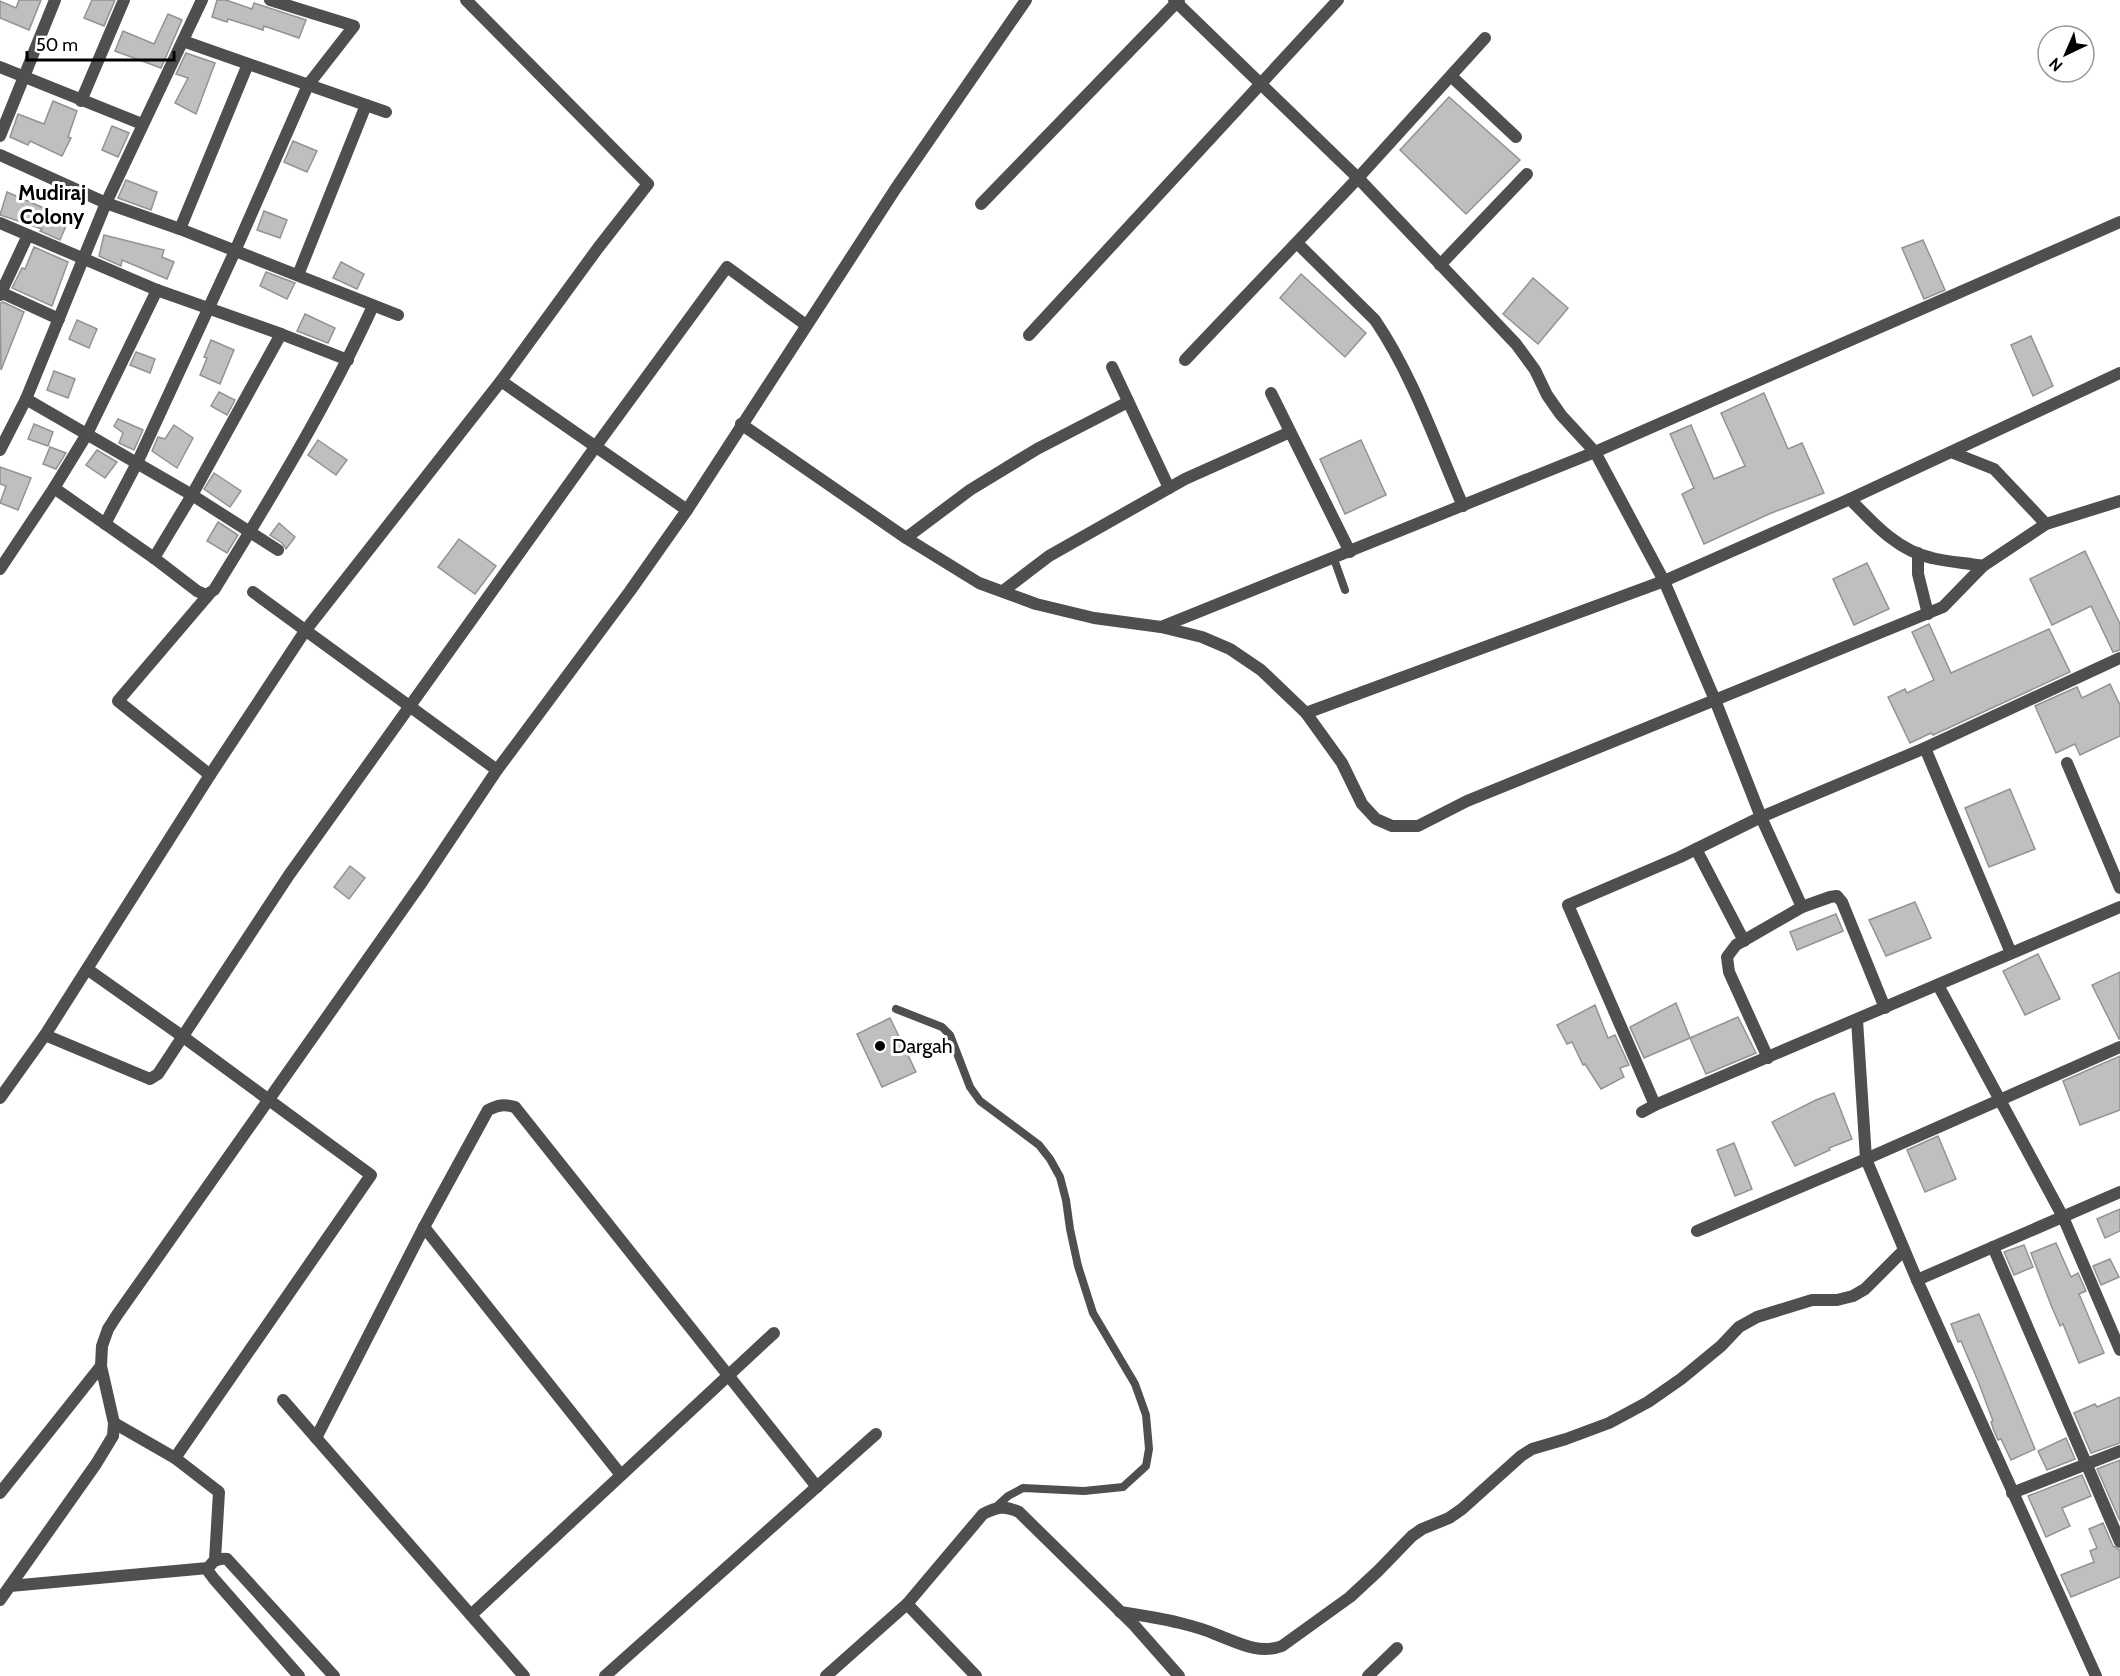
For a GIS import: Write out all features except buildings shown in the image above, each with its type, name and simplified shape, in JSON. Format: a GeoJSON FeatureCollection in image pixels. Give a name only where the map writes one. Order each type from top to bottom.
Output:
{"type":"FeatureCollection","features":[{"type":"Feature","properties":{"kind":"street"},"geometry":{"type":"LineString","coordinates":[[0,136],[55,0]]}},
{"type":"Feature","properties":{"kind":"street"},"geometry":{"type":"LineString","coordinates":[[81,100],[124,0]]}},
{"type":"Feature","properties":{"kind":"street"},"geometry":{"type":"LineString","coordinates":[[0,450],[26,399],[106,204],[202,0]]}},
{"type":"Feature","properties":{"kind":"street"},"geometry":{"type":"LineString","coordinates":[[105,524],[137,463],[236,251],[308,85],[354,26],[270,0]]}},
{"type":"Feature","properties":{"kind":"street"},"geometry":{"type":"LineString","coordinates":[[0,1098],[45,1035],[210,775],[305,631],[501,381],[648,184],[466,0]]}},
{"type":"Feature","properties":{"kind":"street"},"geometry":{"type":"LineString","coordinates":[[0,1600],[96,1464],[113,1436],[114,1423],[101,1366],[102,1346],[112,1322],[422,882],[497,770],[687,510],[896,189],[1026,0]]}},
{"type":"Feature","properties":{"kind":"street"},"geometry":{"type":"LineString","coordinates":[[1029,335],[1338,0]]}},
{"type":"Feature","properties":{"kind":"street"},"geometry":{"type":"LineString","coordinates":[[981,204],[1177,1],[1358,178],[1516,344],[1535,370],[1547,395],[1561,415],[1594,452],[1664,581],[1715,700],[1761,817],[1802,908]]}},
{"type":"Feature","properties":{"kind":"street"},"geometry":{"type":"LineString","coordinates":[[1185,360],[1358,178],[1485,38]]}},
{"type":"Feature","properties":{"kind":"street"},"geometry":{"type":"LineString","coordinates":[[183,41],[386,112]]}},
{"type":"Feature","properties":{"kind":"street"},"geometry":{"type":"LineString","coordinates":[[180,229],[248,64]]}},
{"type":"Feature","properties":{"kind":"street"},"geometry":{"type":"LineString","coordinates":[[0,67],[142,124]]}},
{"type":"Feature","properties":{"kind":"street"},"geometry":{"type":"LineString","coordinates":[[1451,76],[1516,137]]}},
{"type":"Feature","properties":{"kind":"street"},"geometry":{"type":"LineString","coordinates":[[298,275],[366,105]]}},
{"type":"Feature","properties":{"kind":"street"},"geometry":{"type":"LineString","coordinates":[[0,155],[106,204],[180,229],[398,315]]}},
{"type":"Feature","properties":{"kind":"street"},"geometry":{"type":"LineString","coordinates":[[1440,265],[1527,174]]}},
{"type":"Feature","properties":{"kind":"street"},"geometry":{"type":"LineString","coordinates":[[0,223],[157,290],[348,360]]}},
{"type":"Feature","properties":{"kind":"street"},"geometry":{"type":"LineString","coordinates":[[1161,627],[1594,452],[2118,227]]}},
{"type":"Feature","properties":{"kind":"street"},"geometry":{"type":"LineString","coordinates":[[28,235],[0,293],[59,319]]}},
{"type":"Feature","properties":{"kind":"street"},"geometry":{"type":"LineString","coordinates":[[1297,243],[1375,320],[1383,332],[1406,375],[1463,506]]}},
{"type":"Feature","properties":{"kind":"street"},"geometry":{"type":"LineString","coordinates":[[45,1035],[150,1079],[158,1074],[289,875],[727,267],[806,325]]}},
{"type":"Feature","properties":{"kind":"street"},"geometry":{"type":"LineString","coordinates":[[0,569],[87,434],[157,290]]}},
{"type":"Feature","properties":{"kind":"street"},"geometry":{"type":"LineString","coordinates":[[210,775],[118,701],[214,590],[348,360],[373,306]]}},
{"type":"Feature","properties":{"kind":"street"},"geometry":{"type":"LineString","coordinates":[[154,558],[192,495],[281,334]]}},
{"type":"Feature","properties":{"kind":"street"},"geometry":{"type":"LineString","coordinates":[[1112,367],[1169,488]]}},
{"type":"Feature","properties":{"kind":"street"},"geometry":{"type":"LineString","coordinates":[[1306,713],[1664,581],[1850,499],[2120,373]]}},
{"type":"Feature","properties":{"kind":"street"},"geometry":{"type":"LineString","coordinates":[[501,381],[687,510]]}},
{"type":"Feature","properties":{"kind":"street"},"geometry":{"type":"LineString","coordinates":[[1271,393],[1350,552]]}},
{"type":"Feature","properties":{"kind":"street"},"geometry":{"type":"LineString","coordinates":[[26,399],[192,495],[278,550]]}},
{"type":"Feature","properties":{"kind":"street"},"geometry":{"type":"LineString","coordinates":[[906,538],[970,490],[1037,448],[1128,402]]}},
{"type":"Feature","properties":{"kind":"street"},"geometry":{"type":"LineString","coordinates":[[741,424],[906,538],[979,583],[1036,603],[1094,618],[1161,627],[1202,637],[1230,649],[1261,670],[1306,713],[1342,763],[1362,804],[1376,819],[1392,826],[1418,826],[1467,801],[1928,614],[1943,607],[1983,566],[2046,524],[2120,501]]}},
{"type":"Feature","properties":{"kind":"street"},"geometry":{"type":"LineString","coordinates":[[1003,591],[1048,556],[1169,488],[1290,432]]}},
{"type":"Feature","properties":{"kind":"street"},"geometry":{"type":"LineString","coordinates":[[1951,452],[1994,469],[2046,524]]}},
{"type":"Feature","properties":{"kind":"street"},"geometry":{"type":"LineString","coordinates":[[54,488],[197,591],[210,593]]}},
{"type":"Feature","properties":{"kind":"street"},"geometry":{"type":"LineString","coordinates":[[1850,499],[1878,528],[1907,549],[1930,558],[1983,566]]}},
{"type":"Feature","properties":{"kind":"street"},"geometry":{"type":"LineString","coordinates":[[1918,553],[1918,574],[1928,614]]}},
{"type":"Feature","properties":{"kind":"street"},"geometry":{"type":"LineString","coordinates":[[253,592],[497,770]]}},
{"type":"Feature","properties":{"kind":"street"},"geometry":{"type":"LineString","coordinates":[[1655,1105],[1568,905],[1696,849],[1761,817],[1925,748],[2120,658]]}},
{"type":"Feature","properties":{"kind":"street"},"geometry":{"type":"LineString","coordinates":[[1925,748],[2012,953]]}},
{"type":"Feature","properties":{"kind":"street"},"geometry":{"type":"LineString","coordinates":[[2067,763],[2120,888]]}},
{"type":"Feature","properties":{"kind":"street"},"geometry":{"type":"LineString","coordinates":[[1696,849],[1744,941]]}},
{"type":"Feature","properties":{"kind":"street"},"geometry":{"type":"LineString","coordinates":[[1768,1058],[1729,972],[1728,957],[1736,945],[1802,908],[1830,897],[1837,896],[1842,902],[1885,1008]]}},
{"type":"Feature","properties":{"kind":"street"},"geometry":{"type":"LineString","coordinates":[[1642,1112],[2120,907]]}},
{"type":"Feature","properties":{"kind":"street"},"geometry":{"type":"LineString","coordinates":[[87,969],[371,1175],[175,1458]]}},
{"type":"Feature","properties":{"kind":"street"},"geometry":{"type":"LineString","coordinates":[[1938,985],[2063,1217],[2120,1350]]}},
{"type":"Feature","properties":{"kind":"street"},"geometry":{"type":"LineString","coordinates":[[1857,1020],[1866,1159],[1917,1280],[2096,1676]]}},
{"type":"Feature","properties":{"kind":"street"},"geometry":{"type":"LineString","coordinates":[[1697,1231],[2120,1047]]}},
{"type":"Feature","properties":{"kind":"street"},"geometry":{"type":"LineString","coordinates":[[316,1438],[424,1227],[488,1110],[507,1104],[515,1107],[817,1487]]}},
{"type":"Feature","properties":{"kind":"street"},"geometry":{"type":"LineString","coordinates":[[1917,1280],[2120,1192]]}},
{"type":"Feature","properties":{"kind":"street"},"geometry":{"type":"LineString","coordinates":[[424,1227],[621,1475]]}},
{"type":"Feature","properties":{"kind":"street"},"geometry":{"type":"LineString","coordinates":[[1993,1247],[2120,1542]]}},
{"type":"Feature","properties":{"kind":"street"},"geometry":{"type":"LineString","coordinates":[[1120,1612],[1179,1623],[1214,1633],[1243,1646],[1259,1649],[1273,1649],[1282,1646],[1350,1597],[1412,1536],[1462,1509],[1521,1456],[1532,1449],[1609,1423],[1648,1402],[1697,1366],[1739,1327],[1757,1317],[1812,1300],[1837,1300],[1853,1296],[1864,1289],[1904,1250]]}},
{"type":"Feature","properties":{"kind":"street"},"geometry":{"type":"LineString","coordinates":[[471,1615],[774,1333]]}},
{"type":"Feature","properties":{"kind":"street"},"geometry":{"type":"LineString","coordinates":[[0,1493],[101,1366]]}},
{"type":"Feature","properties":{"kind":"street"},"geometry":{"type":"LineString","coordinates":[[283,1400],[524,1676]]}},
{"type":"Feature","properties":{"kind":"street"},"geometry":{"type":"LineString","coordinates":[[114,1423],[175,1458],[219,1492],[212,1564]]}},
{"type":"Feature","properties":{"kind":"street"},"geometry":{"type":"LineString","coordinates":[[605,1676],[876,1434]]}},
{"type":"Feature","properties":{"kind":"street"},"geometry":{"type":"LineString","coordinates":[[2012,1493],[2120,1451]]}},
{"type":"Feature","properties":{"kind":"street"},"geometry":{"type":"LineString","coordinates":[[826,1676],[907,1604],[983,1514],[996,1507],[1007,1506],[1019,1512],[1120,1612],[1179,1676]]}},
{"type":"Feature","properties":{"kind":"street"},"geometry":{"type":"LineString","coordinates":[[298,1676],[208,1571],[212,1564],[220,1558],[227,1559],[334,1676]]}},
{"type":"Feature","properties":{"kind":"street"},"geometry":{"type":"LineString","coordinates":[[10,1586],[212,1564]]}},
{"type":"Feature","properties":{"kind":"street"},"geometry":{"type":"LineString","coordinates":[[907,1604],[976,1676]]}},
{"type":"Feature","properties":{"kind":"street"},"geometry":{"type":"LineString","coordinates":[[1368,1676],[1398,1648]]}},
{"type":"Feature","properties":{"kind":"lane"},"geometry":{"type":"LineString","coordinates":[[1334,559],[1345,590]]}},
{"type":"Feature","properties":{"kind":"lane"},"geometry":{"type":"LineString","coordinates":[[896,1010],[942,1027],[950,1035],[970,1087],[980,1101],[1039,1146],[1050,1159],[1060,1177],[1078,1266],[1093,1313],[1135,1384],[1146,1415],[1149,1449],[1146,1466],[1124,1487],[1084,1491],[1023,1488],[1008,1496],[996,1507]]}},
{"type":"Feature","properties":{"kind":"place","name":"Dargah"},"geometry":{"type":"Point","coordinates":[880,1046]}},
{"type":"Feature","properties":{"kind":"district","name":"Mudiraj Colony"},"geometry":{"type":"Point","coordinates":[52,205]}}]}
